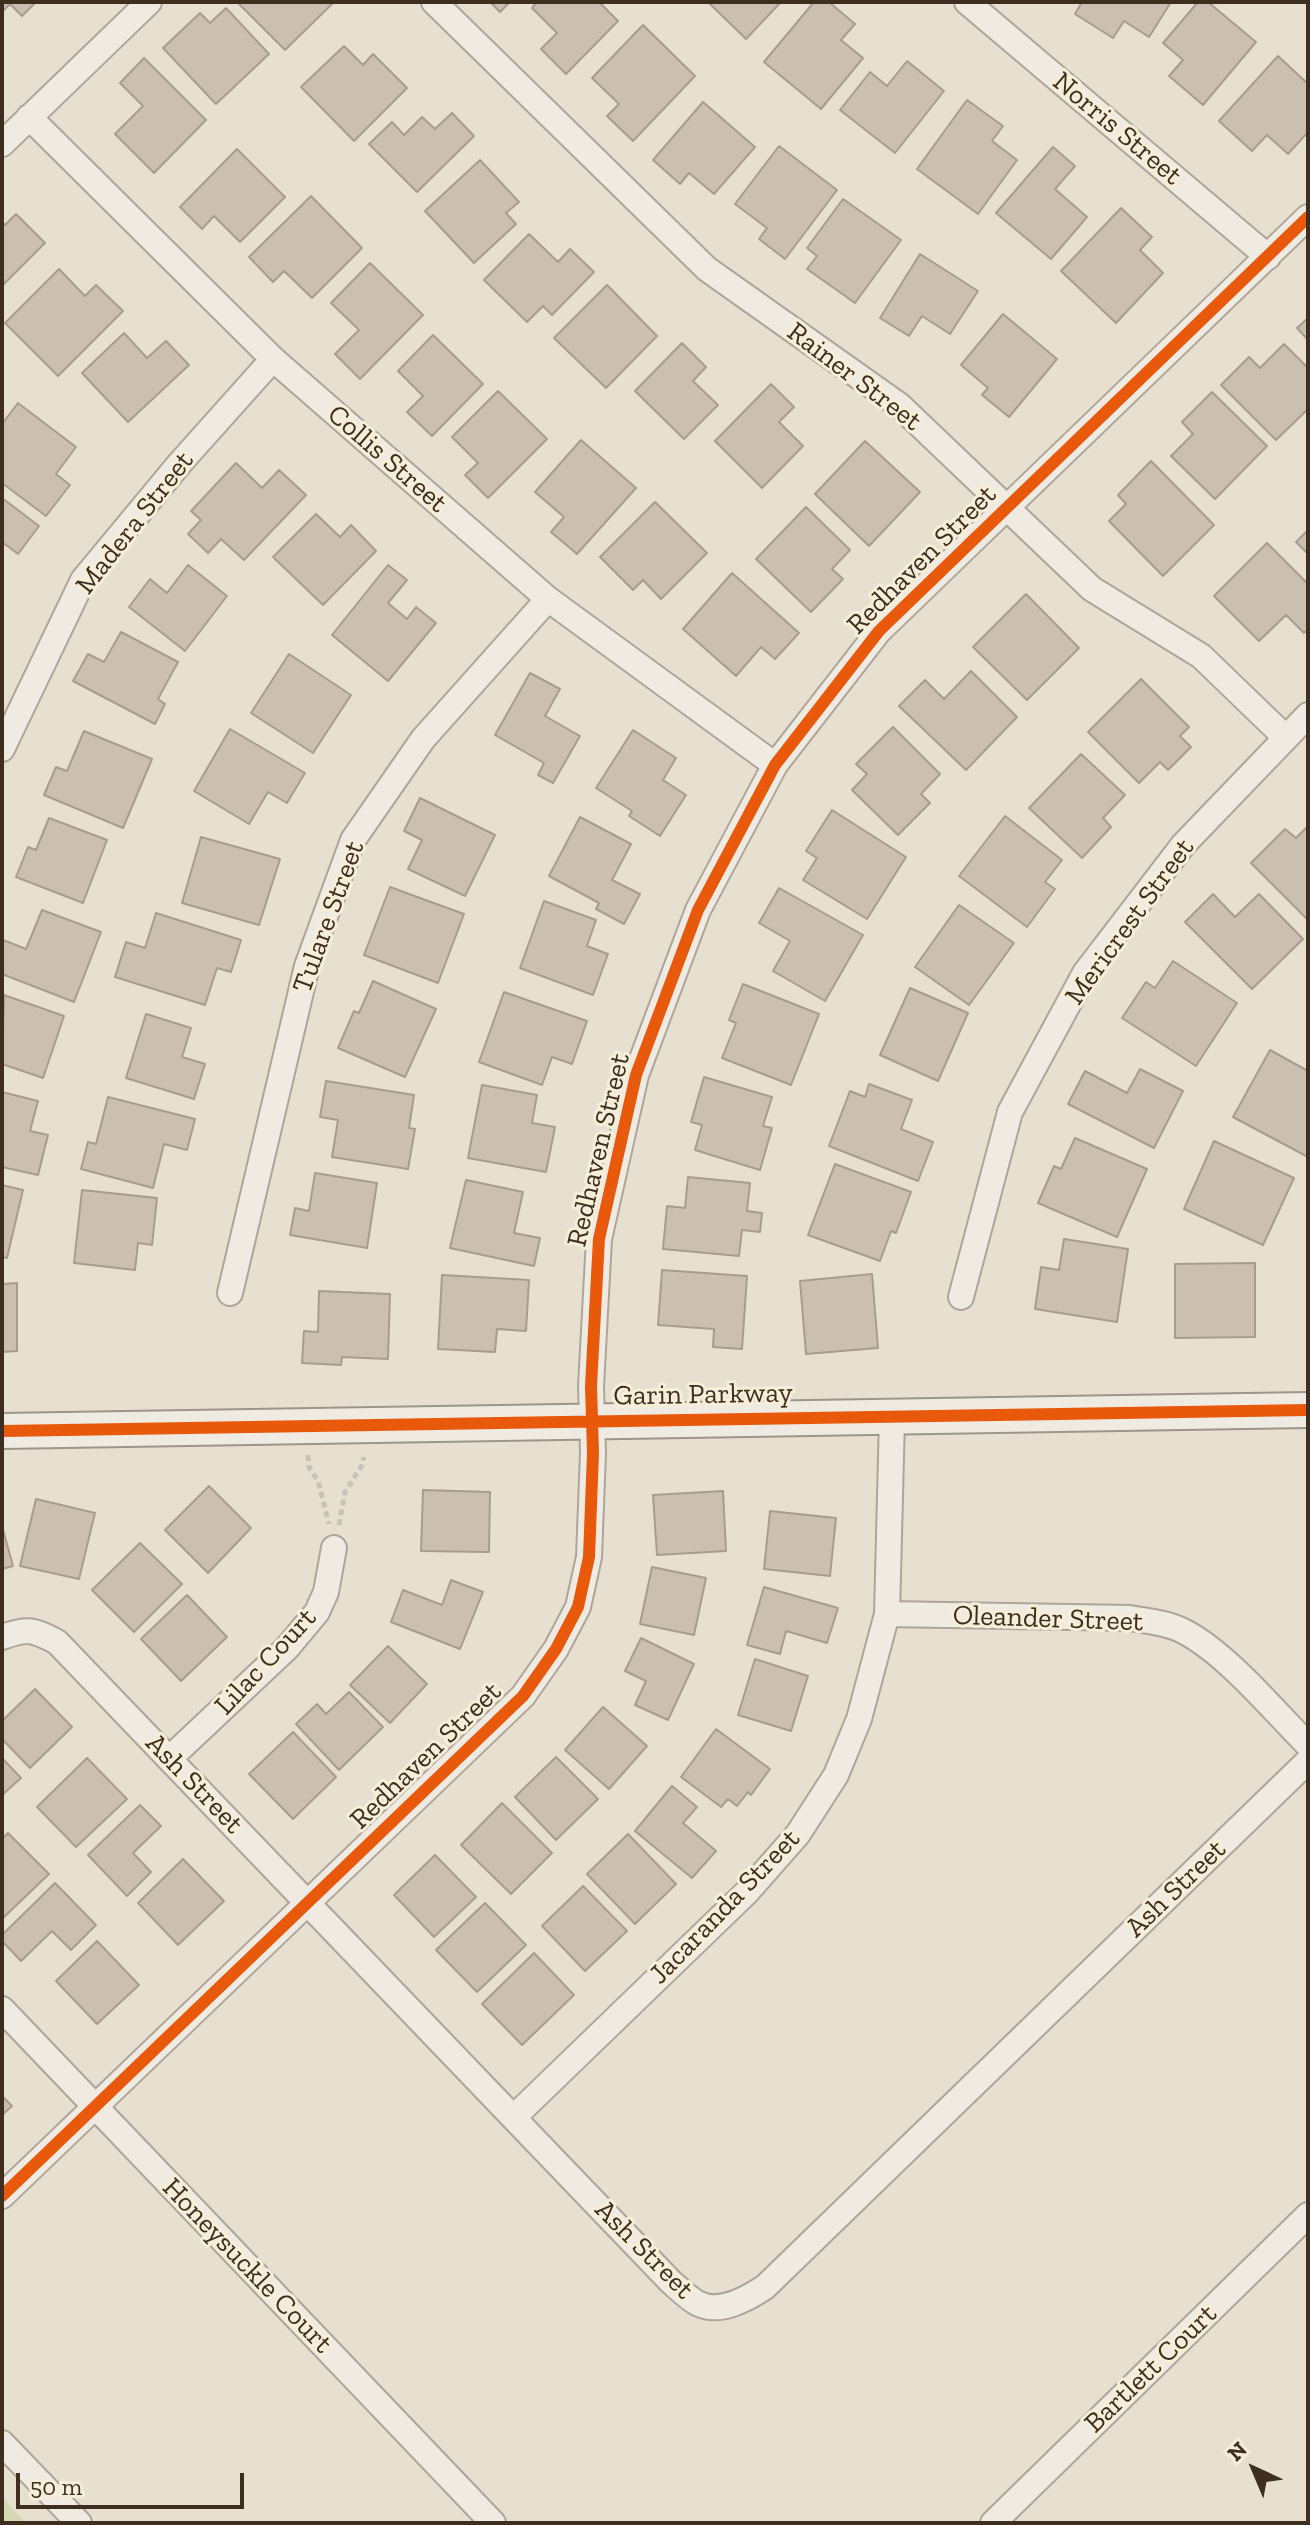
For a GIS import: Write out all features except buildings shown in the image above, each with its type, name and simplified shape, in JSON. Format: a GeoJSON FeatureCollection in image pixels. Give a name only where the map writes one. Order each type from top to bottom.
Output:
{"type":"FeatureCollection","features":[{"type":"Feature","properties":{"kind":"street"},"geometry":{"type":"LineString","coordinates":[[2,144],[149,2]]}},
{"type":"Feature","properties":{"kind":"street","name":"Rainer Street"},"geometry":{"type":"LineString","coordinates":[[434,2],[707,269],[899,405],[1092,589],[1201,656],[1285,737]]}},
{"type":"Feature","properties":{"kind":"street","name":"Norris Street"},"geometry":{"type":"LineString","coordinates":[[967,2],[1268,257]]}},
{"type":"Feature","properties":{"kind":"street","name":"Collis Street"},"geometry":{"type":"LineString","coordinates":[[29,117],[273,359],[548,599],[775,765]]}},
{"type":"Feature","properties":{"kind":"street","name":"Redhaven Street"},"geometry":{"type":"LineString","coordinates":[[2,2196],[523,1696],[556,1649],[578,1607],[589,1557],[591,1386],[599,1239],[636,1075],[698,910],[775,765],[879,631],[1308,217]]}},
{"type":"Feature","properties":{"kind":"street","name":"Madera Street"},"geometry":{"type":"LineString","coordinates":[[2,749],[83,580],[180,463],[273,359]]}},
{"type":"Feature","properties":{"kind":"street","name":"Tulare Street"},"geometry":{"type":"LineString","coordinates":[[230,1293],[307,966],[353,840],[423,739],[548,599]]}},
{"type":"Feature","properties":{"kind":"street","name":"Mericrest Street"},"geometry":{"type":"LineString","coordinates":[[961,1297],[1010,1112],[1085,973],[1183,845],[1308,715]]}},
{"type":"Feature","properties":{"kind":"street","name":"Garin Parkway"},"geometry":{"type":"LineString","coordinates":[[2,1431],[1308,1410]]}},
{"type":"Feature","properties":{"kind":"street","name":"Jacaranda Street"},"geometry":{"type":"LineString","coordinates":[[514,2117],[747,1892],[798,1834],[836,1775],[859,1719],[887,1614],[892,1418]]}},
{"type":"Feature","properties":{"kind":"street","name":"Lilac Court"},"geometry":{"type":"LineString","coordinates":[[169,1759],[287,1648],[317,1612],[326,1592],[334,1547]]}},
{"type":"Feature","properties":{"kind":"street","name":"Oleander Street"},"geometry":{"type":"LineString","coordinates":[[887,1614],[1130,1618],[1164,1624],[1204,1644],[1308,1745]]}},
{"type":"Feature","properties":{"kind":"street","name":"Ash Street"},"geometry":{"type":"LineString","coordinates":[[2,1637],[22,1630],[38,1631],[57,1642],[514,2117],[700,2305],[729,2305],[746,2300],[765,2287],[1308,1761]]}},
{"type":"Feature","properties":{"kind":"street","name":"Honeysuckle Court"},"geometry":{"type":"LineString","coordinates":[[2,2009],[493,2523]]}},
{"type":"Feature","properties":{"kind":"street","name":"Bartlett Court"},"geometry":{"type":"LineString","coordinates":[[993,2523],[1304,2228]]}},
{"type":"Feature","properties":{"kind":"street"},"geometry":{"type":"LineString","coordinates":[[2,2443],[79,2523]]}},
{"type":"Feature","properties":{"kind":"path"},"geometry":{"type":"LineString","coordinates":[[334,1547],[345,1492],[362,1465],[372,1425]]}},
{"type":"Feature","properties":{"kind":"path"},"geometry":{"type":"LineString","coordinates":[[305,1426],[309,1467],[321,1490],[334,1547]]}},
{"type":"Feature","properties":{"kind":"green space"},"geometry":{"type":"Polygon","coordinates":[[[2,2497],[26,2523],[2,2523],[2,2497]]]}},
{"type":"Feature","properties":{"kind":"cycle path"},"geometry":{"type":"LineString","coordinates":[[2,2196],[523,1696],[556,1649],[578,1607],[589,1557],[593,1453],[591,1386],[599,1239],[636,1075],[698,910],[775,765],[879,631],[1308,217]]}},
{"type":"Feature","properties":{"kind":"cycle path"},"geometry":{"type":"LineString","coordinates":[[2,1431],[1308,1410]]}}]}
